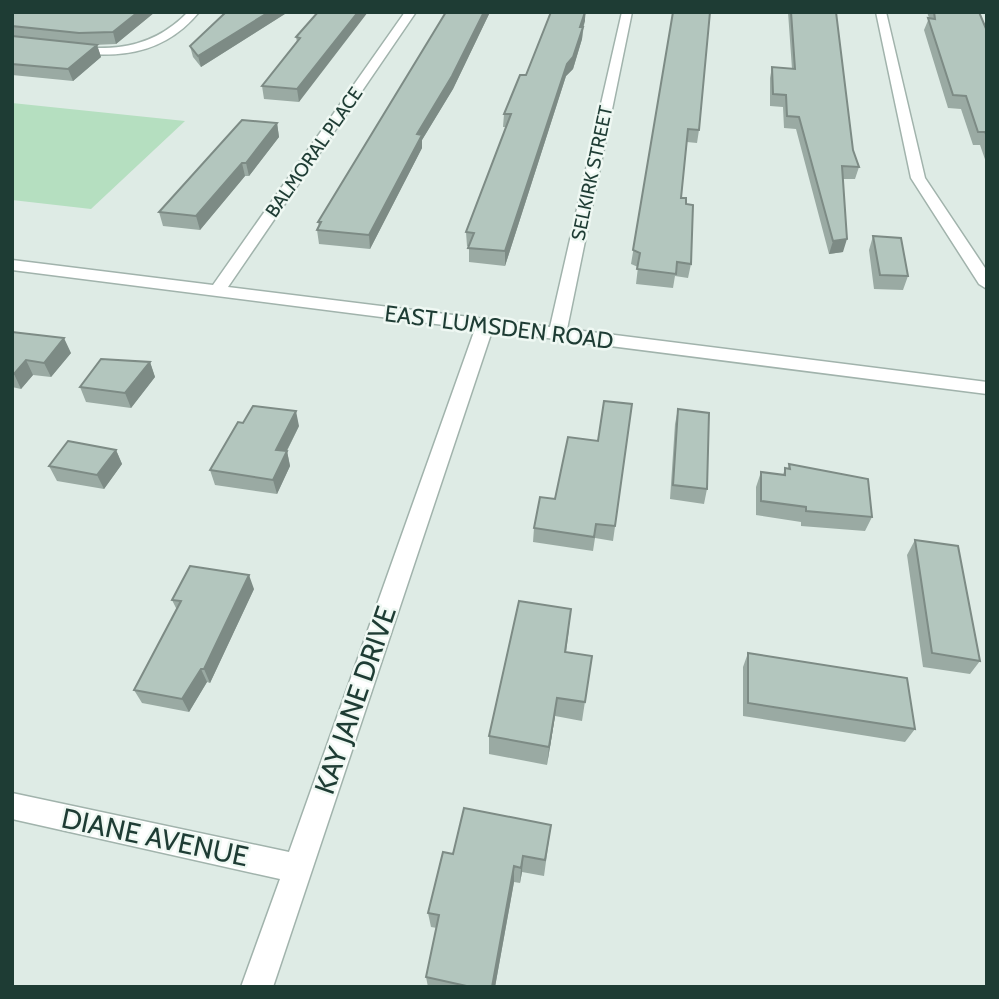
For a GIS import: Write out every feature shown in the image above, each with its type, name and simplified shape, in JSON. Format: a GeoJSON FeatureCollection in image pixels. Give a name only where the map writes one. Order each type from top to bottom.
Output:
{"type":"FeatureCollection","features":[{"type":"Feature","properties":{"kind":"street"},"geometry":{"type":"LineString","coordinates":[[12,42],[112,50],[142,48],[167,38],[194,12]]}},
{"type":"Feature","properties":{"kind":"street","name":"BALMORAL PLACE"},"geometry":{"type":"LineString","coordinates":[[217,291],[411,12]]}},
{"type":"Feature","properties":{"kind":"street","name":"SELKIRK STREET"},"geometry":{"type":"LineString","coordinates":[[557,334],[627,12]]}},
{"type":"Feature","properties":{"kind":"street"},"geometry":{"type":"LineString","coordinates":[[881,12],[918,178],[987,285]]}},
{"type":"Feature","properties":{"kind":"street","name":"EAST LUMSDEN ROAD"},"geometry":{"type":"LineString","coordinates":[[12,265],[987,388]]}},
{"type":"Feature","properties":{"kind":"street","name":"KAY JANE DRIVE"},"geometry":{"type":"LineString","coordinates":[[257,987],[485,325]]}},
{"type":"Feature","properties":{"kind":"street","name":"DIANE AVENUE"},"geometry":{"type":"LineString","coordinates":[[12,806],[297,869]]}},
{"type":"Feature","properties":{"kind":"green space"},"geometry":{"type":"Polygon","coordinates":[[[12,103],[185,121],[91,209],[12,200],[12,103]]]}},
{"type":"Feature","properties":{"kind":"building"},"geometry":{"type":"Polygon","coordinates":[[[12,12],[138,12],[113,32],[79,33],[12,26],[12,12]]]}},
{"type":"Feature","properties":{"kind":"building"},"geometry":{"type":"Polygon","coordinates":[[[226,12],[269,12],[198,56],[190,46],[226,12]]]}},
{"type":"Feature","properties":{"kind":"building"},"geometry":{"type":"Polygon","coordinates":[[[318,12],[358,12],[297,89],[262,86],[300,38],[296,37],[318,12]]]}},
{"type":"Feature","properties":{"kind":"building"},"geometry":{"type":"Polygon","coordinates":[[[446,12],[484,12],[452,76],[417,134],[422,135],[369,235],[317,230],[321,222],[318,222],[446,12]]]}},
{"type":"Feature","properties":{"kind":"building"},"geometry":{"type":"Polygon","coordinates":[[[551,12],[585,12],[580,27],[583,27],[573,57],[567,64],[505,251],[468,248],[474,233],[466,232],[511,114],[504,114],[520,75],[526,75],[551,12]]]}},
{"type":"Feature","properties":{"kind":"building"},"geometry":{"type":"Polygon","coordinates":[[[673,12],[710,12],[699,130],[688,129],[681,198],[686,198],[686,204],[693,205],[691,264],[677,262],[676,274],[637,269],[640,253],[633,250],[673,12]]]}},
{"type":"Feature","properties":{"kind":"building"},"geometry":{"type":"Polygon","coordinates":[[[791,12],[836,12],[853,150],[859,167],[842,166],[847,239],[833,241],[799,117],[787,116],[786,95],[773,94],[772,67],[795,69],[791,12]]]}},
{"type":"Feature","properties":{"kind":"building"},"geometry":{"type":"Polygon","coordinates":[[[934,12],[979,12],[987,31],[987,136],[985,132],[978,132],[966,96],[953,95],[928,18],[935,19],[934,12]]]}},
{"type":"Feature","properties":{"kind":"building"},"geometry":{"type":"Polygon","coordinates":[[[12,36],[97,45],[68,69],[12,64],[12,36]]]}},
{"type":"Feature","properties":{"kind":"building"},"geometry":{"type":"Polygon","coordinates":[[[242,120],[277,123],[246,163],[242,163],[196,216],[159,212],[242,120]]]}},
{"type":"Feature","properties":{"kind":"building"},"geometry":{"type":"Polygon","coordinates":[[[873,236],[901,238],[908,276],[880,275],[873,236]]]}},
{"type":"Feature","properties":{"kind":"building"},"geometry":{"type":"Polygon","coordinates":[[[12,332],[64,338],[44,363],[26,360],[12,374],[12,332]]]}},
{"type":"Feature","properties":{"kind":"building"},"geometry":{"type":"Polygon","coordinates":[[[101,359],[150,362],[125,393],[80,387],[101,359]]]}},
{"type":"Feature","properties":{"kind":"building"},"geometry":{"type":"Polygon","coordinates":[[[604,401],[632,404],[615,526],[596,524],[594,537],[534,528],[540,497],[555,499],[568,437],[598,441],[604,401]]]}},
{"type":"Feature","properties":{"kind":"building"},"geometry":{"type":"Polygon","coordinates":[[[253,406],[296,411],[276,450],[287,451],[273,480],[210,470],[238,422],[243,423],[253,406]]]}},
{"type":"Feature","properties":{"kind":"building"},"geometry":{"type":"Polygon","coordinates":[[[678,409],[709,413],[707,489],[673,485],[678,409]]]}},
{"type":"Feature","properties":{"kind":"building"},"geometry":{"type":"Polygon","coordinates":[[[68,441],[116,450],[97,475],[49,466],[68,441]]]}},
{"type":"Feature","properties":{"kind":"building"},"geometry":{"type":"Polygon","coordinates":[[[789,464],[868,479],[872,517],[806,511],[806,507],[761,501],[761,472],[785,475],[785,468],[790,469],[789,464]]]}},
{"type":"Feature","properties":{"kind":"building"},"geometry":{"type":"Polygon","coordinates":[[[915,540],[958,546],[980,661],[932,653],[915,540]]]}},
{"type":"Feature","properties":{"kind":"building"},"geometry":{"type":"Polygon","coordinates":[[[190,566],[249,575],[204,669],[201,669],[182,699],[134,690],[181,601],[172,600],[190,566]]]}},
{"type":"Feature","properties":{"kind":"building"},"geometry":{"type":"Polygon","coordinates":[[[519,601],[571,609],[565,652],[592,656],[585,702],[557,698],[549,747],[489,736],[519,601]]]}},
{"type":"Feature","properties":{"kind":"building"},"geometry":{"type":"Polygon","coordinates":[[[748,653],[907,678],[915,729],[748,703],[748,653]]]}},
{"type":"Feature","properties":{"kind":"building"},"geometry":{"type":"Polygon","coordinates":[[[464,808],[551,825],[545,860],[523,856],[521,868],[514,866],[492,987],[471,987],[426,977],[439,915],[428,913],[443,852],[453,854],[464,808]]]}}]}
